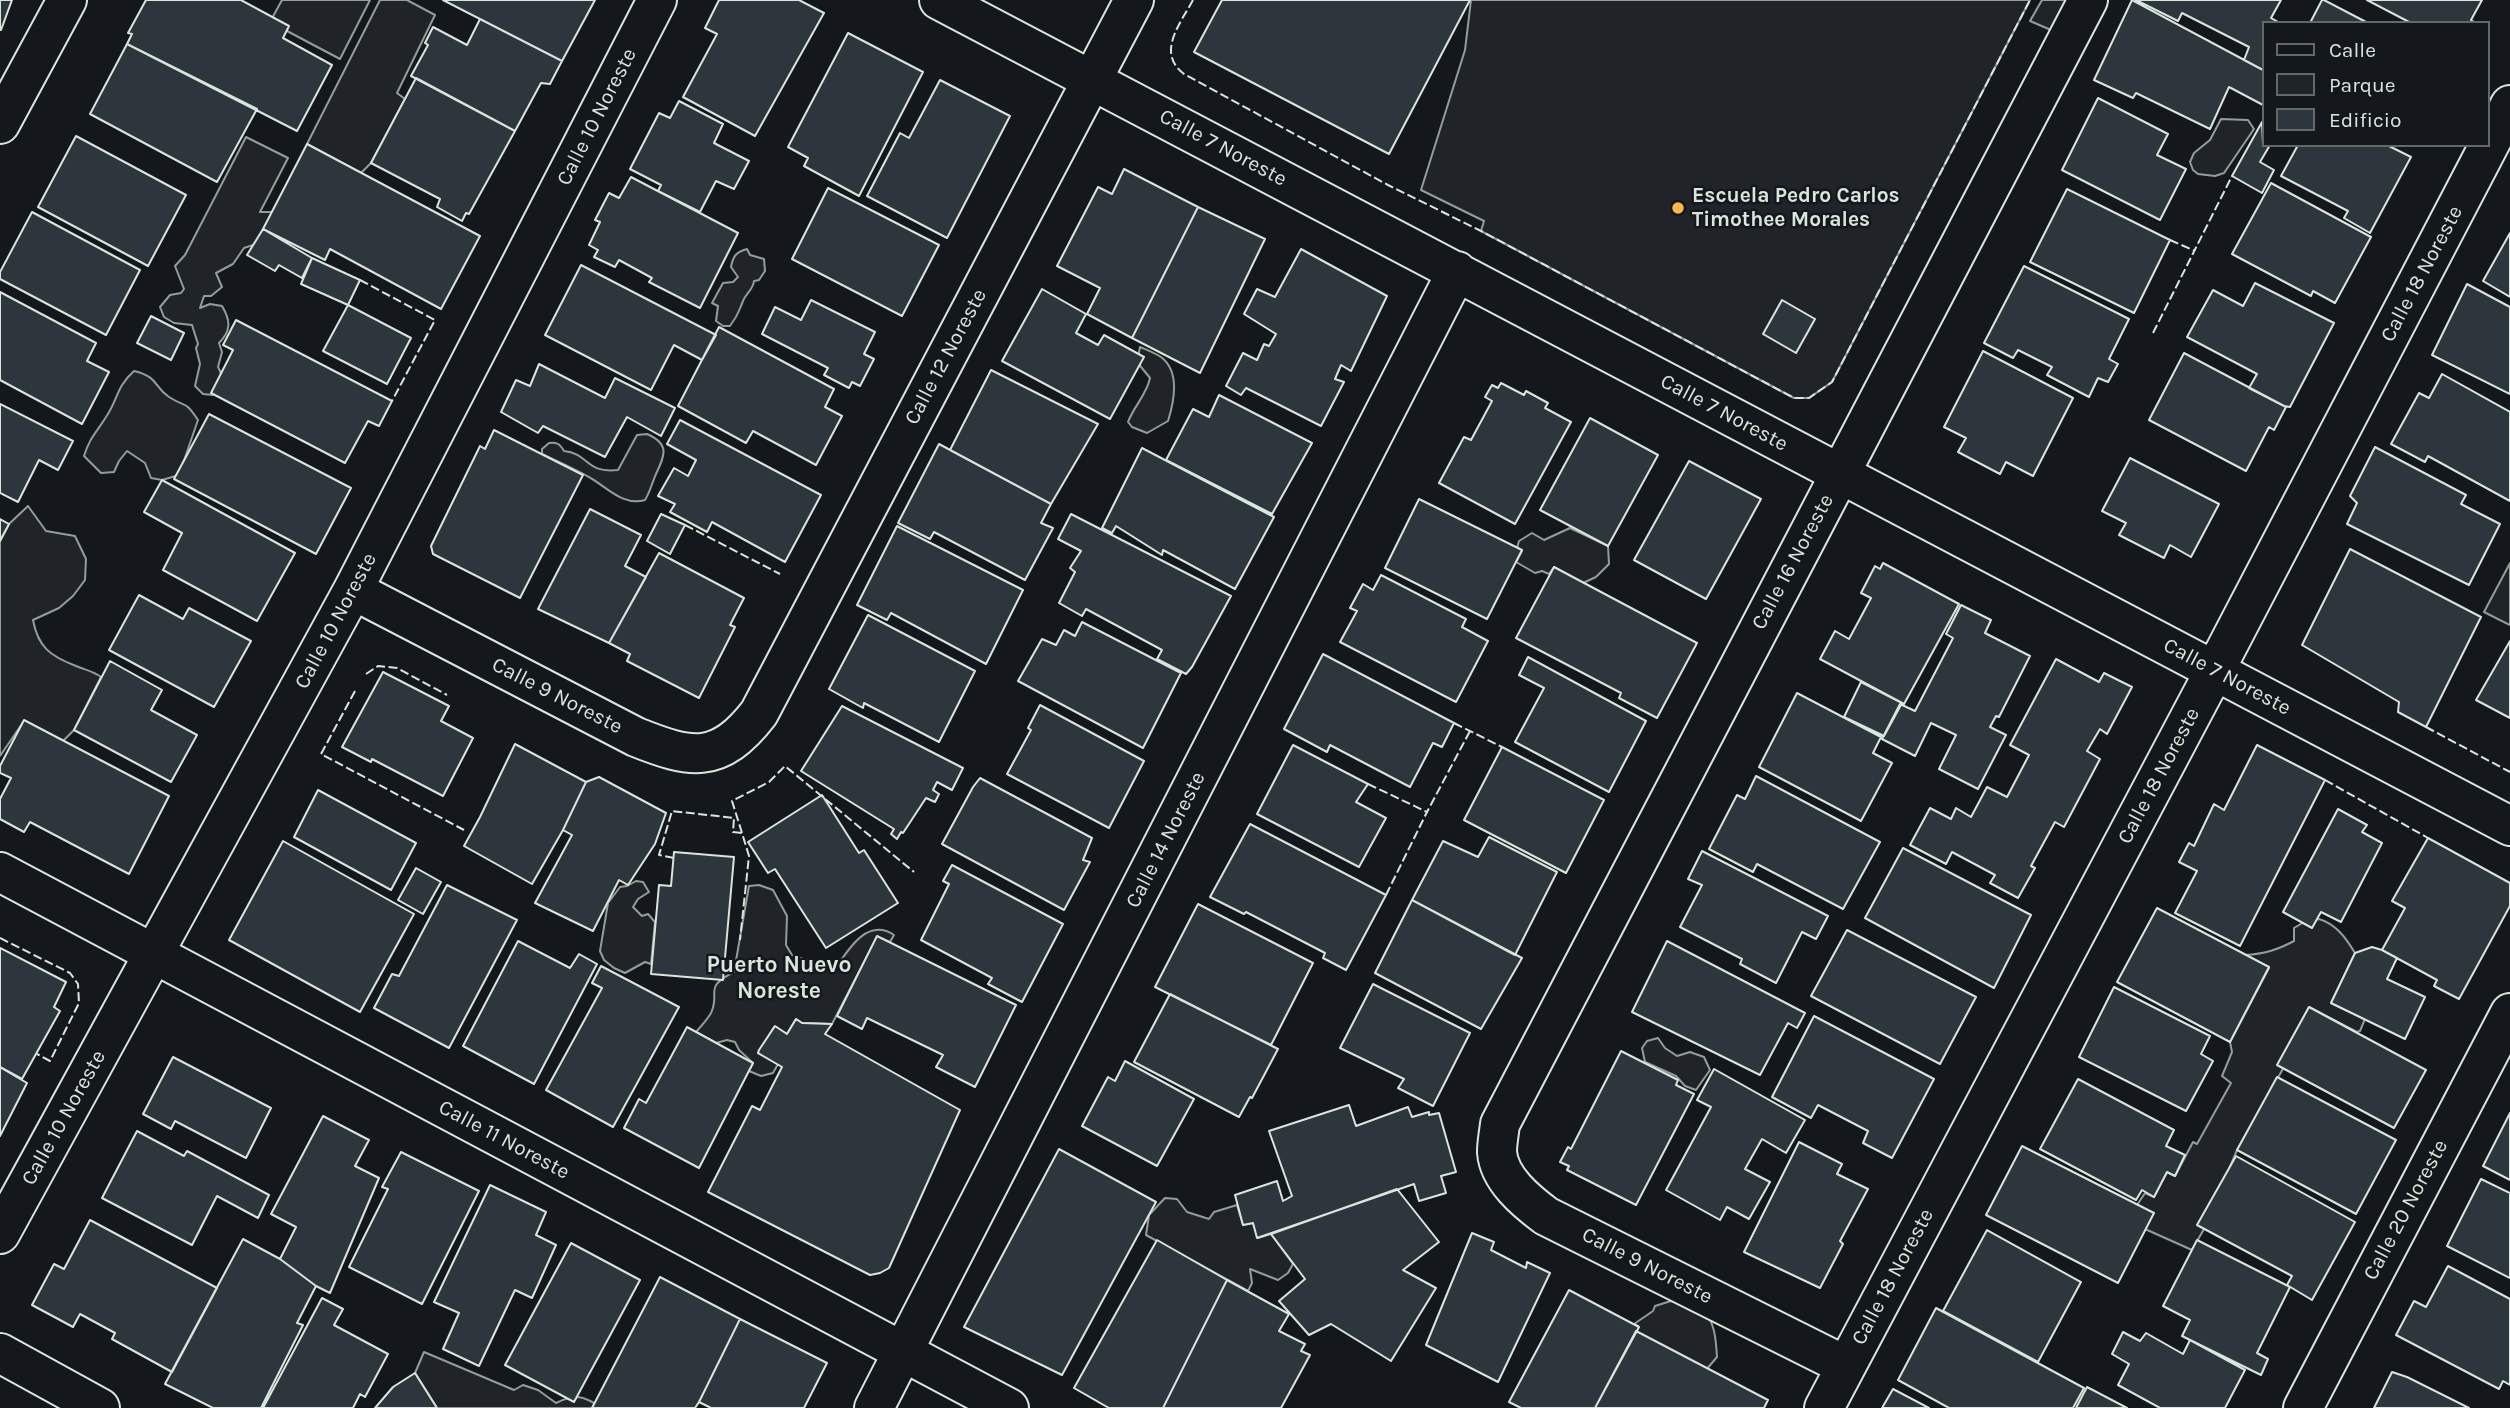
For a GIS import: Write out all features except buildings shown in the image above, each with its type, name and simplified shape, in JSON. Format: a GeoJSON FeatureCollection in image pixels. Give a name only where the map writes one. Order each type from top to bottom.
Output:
{"type":"FeatureCollection","features":[{"type":"Feature","properties":{"kind":"street"},"geometry":{"type":"LineString","coordinates":[[0,124],[68,0]]}},
{"type":"Feature","properties":{"kind":"street","name":"Calle 10 Noreste"},"geometry":{"type":"LineString","coordinates":[[0,1234],[353,590],[657,0]]}},
{"type":"Feature","properties":{"kind":"street","name":"Calle 7 Noreste"},"geometry":{"type":"LineString","coordinates":[[939,0],[2510,826]]}},
{"type":"Feature","properties":{"kind":"street","name":"Calle 12 Noreste"},"geometry":{"type":"LineString","coordinates":[[759,713],[1134,0]]}},
{"type":"Feature","properties":{"kind":"street","name":"Calle 16 Noreste"},"geometry":{"type":"LineString","coordinates":[[1500,1124],[2088,0]]}},
{"type":"Feature","properties":{"kind":"street","name":"Calle 18 Noreste"},"geometry":{"type":"LineString","coordinates":[[2489,145],[2510,105]]}},
{"type":"Feature","properties":{"kind":"street","name":"Calle 18 Noreste"},"geometry":{"type":"LineString","coordinates":[[1824,1408],[2488,147]]}},
{"type":"Feature","properties":{"kind":"street","name":"Calle 14 Noreste"},"geometry":{"type":"LineString","coordinates":[[874,1408],[1457,271]]}},
{"type":"Feature","properties":{"kind":"street","name":"Calle 9 Noreste"},"geometry":{"type":"LineString","coordinates":[[353,590],[636,737],[676,753],[700,755],[722,747],[743,734],[759,713]]}},
{"type":"Feature","properties":{"kind":"street","name":"Calle 11 Noreste"},"geometry":{"type":"LineString","coordinates":[[0,872],[1009,1408]]}},
{"type":"Feature","properties":{"kind":"street","name":"Calle 20 Noreste"},"geometry":{"type":"LineString","coordinates":[[2303,1408],[2510,1013]]}},
{"type":"Feature","properties":{"kind":"street","name":"Calle 9 Noreste"},"geometry":{"type":"LineString","coordinates":[[1500,1124],[1497,1153],[1505,1175],[1523,1199],[1546,1216],[1846,1366]]}},
{"type":"Feature","properties":{"kind":"street"},"geometry":{"type":"LineString","coordinates":[[0,1353],[100,1408]]}},
{"type":"Feature","properties":{"kind":"green space"},"geometry":{"type":"Polygon","coordinates":[[[282,0],[370,0],[340,59],[270,22],[282,0]]]}},
{"type":"Feature","properties":{"kind":"green space"},"geometry":{"type":"Polygon","coordinates":[[[380,0],[407,0],[435,15],[397,93],[405,99],[371,163],[361,173],[307,144],[380,0]]]}},
{"type":"Feature","properties":{"kind":"green space","name":"Escuela Pedro Carlos Timothee Morales"},"geometry":{"type":"Polygon","coordinates":[[[1471,0],[2030,0],[1832,382],[1809,398],[1794,398],[1481,231],[1484,221],[1421,190],[1465,50],[1471,0]]]}},
{"type":"Feature","properties":{"kind":"green space"},"geometry":{"type":"Polygon","coordinates":[[[2042,0],[2066,0],[2051,30],[2030,21],[2042,0]]]}},
{"type":"Feature","properties":{"kind":"green space"},"geometry":{"type":"Polygon","coordinates":[[[2221,119],[2248,120],[2254,129],[2224,173],[2215,176],[2198,174],[2190,162],[2194,153],[2210,140],[2221,119]]]}},
{"type":"Feature","properties":{"kind":"green space"},"geometry":{"type":"Polygon","coordinates":[[[246,137],[288,158],[260,212],[272,212],[268,231],[253,245],[244,248],[233,264],[216,273],[222,287],[211,296],[204,296],[200,308],[210,304],[222,306],[228,326],[219,343],[222,352],[218,367],[221,382],[213,395],[203,394],[195,386],[200,364],[192,325],[174,323],[164,317],[160,307],[170,295],[181,293],[184,289],[175,266],[185,255],[246,137]]]}},
{"type":"Feature","properties":{"kind":"green space"},"geometry":{"type":"Polygon","coordinates":[[[747,249],[750,255],[764,259],[765,271],[759,280],[754,281],[730,326],[723,326],[716,321],[718,306],[712,303],[723,283],[733,282],[738,277],[731,267],[733,260],[738,253],[747,249]]]}},
{"type":"Feature","properties":{"kind":"green space"},"geometry":{"type":"Polygon","coordinates":[[[1140,347],[1161,357],[1167,363],[1174,379],[1174,396],[1168,421],[1147,433],[1132,427],[1128,422],[1150,378],[1137,362],[1140,347]]]}},
{"type":"Feature","properties":{"kind":"green space"},"geometry":{"type":"Polygon","coordinates":[[[134,371],[152,379],[169,397],[187,406],[198,420],[179,475],[162,480],[151,478],[145,463],[127,451],[114,472],[101,473],[84,456],[120,388],[134,371]]]}},
{"type":"Feature","properties":{"kind":"green space"},"geometry":{"type":"Polygon","coordinates":[[[647,434],[659,442],[664,451],[645,500],[621,498],[582,473],[542,454],[542,449],[549,443],[556,443],[564,451],[578,455],[599,469],[618,470],[637,435],[647,434]]]}},
{"type":"Feature","properties":{"kind":"green space"},"geometry":{"type":"Polygon","coordinates":[[[28,506],[46,531],[75,536],[86,559],[85,580],[73,596],[59,608],[33,620],[38,637],[52,654],[101,677],[74,730],[63,741],[24,721],[0,756],[0,541],[9,524],[28,506]]]}},
{"type":"Feature","properties":{"kind":"green space"},"geometry":{"type":"Polygon","coordinates":[[[1570,528],[1608,546],[1609,564],[1596,577],[1583,583],[1554,567],[1549,574],[1542,571],[1535,573],[1516,562],[1522,551],[1517,548],[1519,541],[1532,533],[1544,540],[1570,528]]]}},
{"type":"Feature","properties":{"kind":"green space"},"geometry":{"type":"Polygon","coordinates":[[[2510,563],[2510,625],[2484,612],[2510,563]]]}},
{"type":"Feature","properties":{"kind":"green space"},"geometry":{"type":"Polygon","coordinates":[[[636,881],[643,882],[649,892],[638,899],[633,907],[642,916],[648,914],[655,922],[651,964],[645,962],[625,973],[604,960],[600,951],[608,903],[620,887],[636,881]]]}},
{"type":"Feature","properties":{"kind":"green space"},"geometry":{"type":"Polygon","coordinates":[[[759,885],[773,890],[787,916],[786,945],[792,955],[797,957],[830,961],[835,969],[852,945],[867,933],[875,930],[894,935],[890,942],[877,937],[832,1024],[802,1023],[796,1019],[787,1034],[774,1027],[758,1053],[778,1064],[773,1073],[761,1076],[749,1071],[753,1063],[739,1050],[735,1042],[727,1040],[716,1043],[696,1032],[714,1006],[715,986],[734,972],[749,886],[759,885]]]}},
{"type":"Feature","properties":{"kind":"green space"},"geometry":{"type":"Polygon","coordinates":[[[2319,919],[2340,932],[2355,953],[2331,1003],[2365,1019],[2360,1031],[2357,1032],[2309,1007],[2289,1044],[2284,1067],[2237,1150],[2204,1229],[2192,1250],[2145,1229],[2137,1205],[2145,1193],[2154,1197],[2167,1172],[2175,1176],[2193,1142],[2197,1144],[2231,1083],[2222,1076],[2232,1052],[2230,1042],[2269,968],[2245,955],[2264,953],[2288,944],[2294,941],[2294,928],[2306,921],[2319,919]]]}},
{"type":"Feature","properties":{"kind":"green space"},"geometry":{"type":"Polygon","coordinates":[[[1658,1038],[1665,1048],[1677,1056],[1690,1052],[1704,1057],[1710,1070],[1696,1090],[1685,1086],[1676,1076],[1645,1062],[1642,1048],[1647,1041],[1658,1038]]]}},
{"type":"Feature","properties":{"kind":"green space"},"geometry":{"type":"Polygon","coordinates":[[[1165,1198],[1177,1199],[1187,1212],[1209,1219],[1214,1212],[1237,1205],[1243,1225],[1253,1223],[1258,1238],[1271,1234],[1293,1264],[1288,1273],[1278,1280],[1250,1269],[1252,1283],[1248,1291],[1146,1235],[1149,1215],[1165,1198]]]}},
{"type":"Feature","properties":{"kind":"green space"},"geometry":{"type":"Polygon","coordinates":[[[1671,1301],[1695,1306],[1708,1317],[1715,1334],[1717,1357],[1706,1370],[1688,1376],[1636,1331],[1638,1326],[1634,1324],[1653,1311],[1655,1306],[1671,1301]]]}},
{"type":"Feature","properties":{"kind":"green space"},"geometry":{"type":"Polygon","coordinates":[[[424,1352],[514,1390],[523,1385],[538,1390],[556,1403],[580,1397],[602,1408],[437,1408],[415,1373],[424,1352]]]}},
{"type":"Feature","properties":{"kind":"fence"},"geometry":{"type":"LineString","coordinates":[[1193,0],[1177,28],[1171,48],[1176,66],[1184,74],[1388,185],[1481,231],[1794,398],[1809,398],[1832,382],[2030,0]]}},
{"type":"Feature","properties":{"kind":"fence"},"geometry":{"type":"LineString","coordinates":[[2153,333],[2232,176]]}},
{"type":"Feature","properties":{"kind":"fence"},"geometry":{"type":"LineString","coordinates":[[2170,240],[2195,251]]}},
{"type":"Feature","properties":{"kind":"fence"},"geometry":{"type":"LineString","coordinates":[[360,280],[435,320],[392,401]]}},
{"type":"Feature","properties":{"kind":"fence"},"geometry":{"type":"LineString","coordinates":[[685,525],[780,574]]}},
{"type":"Feature","properties":{"kind":"fence"},"geometry":{"type":"LineString","coordinates":[[366,674],[378,666],[397,668],[447,695]]}},
{"type":"Feature","properties":{"kind":"fence"},"geometry":{"type":"LineString","coordinates":[[355,691],[321,754],[464,830]]}},
{"type":"Feature","properties":{"kind":"fence"},"geometry":{"type":"LineString","coordinates":[[1454,723],[1502,747]]}},
{"type":"Feature","properties":{"kind":"fence"},"geometry":{"type":"LineString","coordinates":[[2426,727],[2510,772]]}},
{"type":"Feature","properties":{"kind":"fence"},"geometry":{"type":"LineString","coordinates":[[1386,895],[1470,731]]}},
{"type":"Feature","properties":{"kind":"fence"},"geometry":{"type":"LineString","coordinates":[[742,833],[732,801],[769,782],[785,766],[914,872]]}},
{"type":"Feature","properties":{"kind":"fence"},"geometry":{"type":"LineString","coordinates":[[2325,780],[2428,838]]}},
{"type":"Feature","properties":{"kind":"fence"},"geometry":{"type":"LineString","coordinates":[[1368,784],[1427,812]]}},
{"type":"Feature","properties":{"kind":"fence"},"geometry":{"type":"LineString","coordinates":[[674,858],[659,855],[672,811],[734,818],[733,832],[742,833],[749,856],[740,940]]}},
{"type":"Feature","properties":{"kind":"fence"},"geometry":{"type":"LineString","coordinates":[[0,938],[70,973],[78,984],[79,1003],[50,1061],[37,1054]]}},
{"type":"Feature","properties":{"kind":"place","name":"Escuela Pedro Carlos Timothee Morales"},"geometry":{"type":"Point","coordinates":[1678,208]}},
{"type":"Feature","properties":{"kind":"district","name":"Puerto Nuevo Noreste"},"geometry":{"type":"Point","coordinates":[779,978]}}]}
